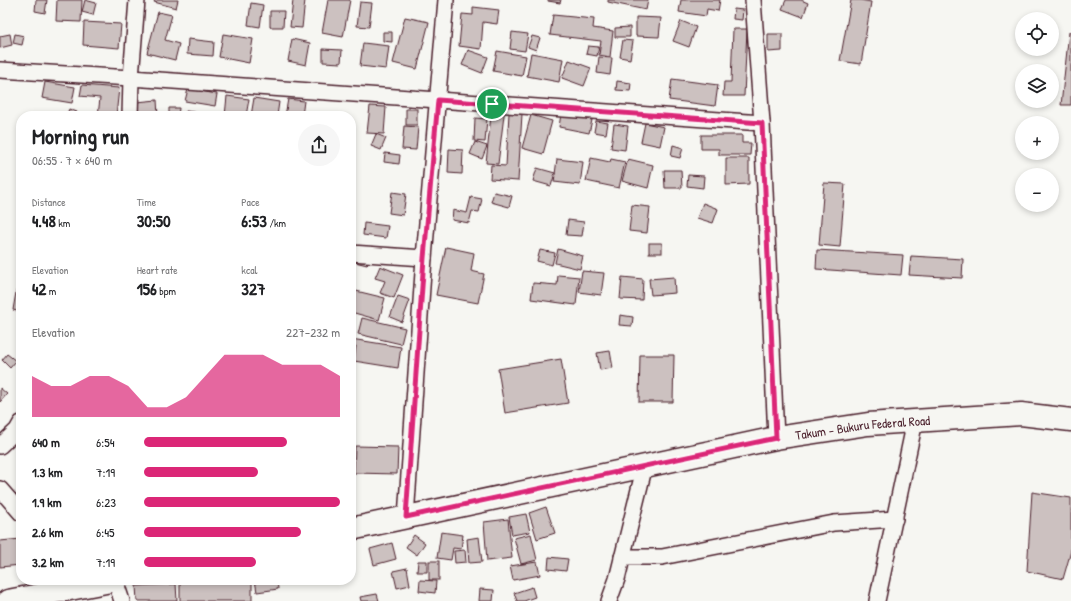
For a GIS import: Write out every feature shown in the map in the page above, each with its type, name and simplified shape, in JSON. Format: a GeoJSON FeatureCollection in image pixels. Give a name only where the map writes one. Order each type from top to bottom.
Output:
{"type":"FeatureCollection","features":[{"type":"Feature","properties":{"kind":"main road","name":"Takum - Bukuru Federal Road"},"geometry":{"type":"LineString","coordinates":[[356,528],[776,438],[868,424],[1021,414],[1071,420]]}},
{"type":"Feature","properties":{"kind":"main road"},"geometry":{"type":"LineString","coordinates":[[8,601],[66,585]]}},
{"type":"Feature","properties":{"kind":"street"},"geometry":{"type":"LineString","coordinates":[[130,111],[137,0]]}},
{"type":"Feature","properties":{"kind":"street"},"geometry":{"type":"LineString","coordinates":[[406,517],[424,258],[446,0]]}},
{"type":"Feature","properties":{"kind":"street"},"geometry":{"type":"LineString","coordinates":[[753,0],[762,123],[776,438]]}},
{"type":"Feature","properties":{"kind":"street"},"geometry":{"type":"LineString","coordinates":[[0,70],[762,123]]}},
{"type":"Feature","properties":{"kind":"street"},"geometry":{"type":"LineString","coordinates":[[356,253],[424,258]]}},
{"type":"Feature","properties":{"kind":"street"},"geometry":{"type":"LineString","coordinates":[[877,601],[915,420]]}},
{"type":"Feature","properties":{"kind":"street"},"geometry":{"type":"LineString","coordinates":[[0,446],[16,430]]}},
{"type":"Feature","properties":{"kind":"street"},"geometry":{"type":"LineString","coordinates":[[609,601],[617,579],[645,465]]}},
{"type":"Feature","properties":{"kind":"street"},"geometry":{"type":"LineString","coordinates":[[0,489],[16,507]]}},
{"type":"Feature","properties":{"kind":"street"},"geometry":{"type":"LineString","coordinates":[[622,557],[662,557],[834,523],[895,519]]}},
{"type":"Feature","properties":{"kind":"street"},"geometry":{"type":"LineString","coordinates":[[117,585],[122,601]]}},
{"type":"Feature","properties":{"kind":"building"},"geometry":{"type":"Polygon","coordinates":[[[36,0],[47,0],[45,13],[35,11],[36,0]]]}},
{"type":"Feature","properties":{"kind":"building"},"geometry":{"type":"Polygon","coordinates":[[[57,0],[82,0],[81,22],[56,21],[57,0]]]}},
{"type":"Feature","properties":{"kind":"building"},"geometry":{"type":"Polygon","coordinates":[[[85,0],[96,3],[93,15],[82,12],[85,0]]]}},
{"type":"Feature","properties":{"kind":"building"},"geometry":{"type":"Polygon","coordinates":[[[155,0],[178,0],[176,8],[154,2],[155,0]]]}},
{"type":"Feature","properties":{"kind":"building"},"geometry":{"type":"Polygon","coordinates":[[[293,0],[305,0],[302,28],[290,27],[293,0]]]}},
{"type":"Feature","properties":{"kind":"building"},"geometry":{"type":"Polygon","coordinates":[[[328,0],[350,0],[343,37],[322,33],[328,0]]]}},
{"type":"Feature","properties":{"kind":"building"},"geometry":{"type":"Polygon","coordinates":[[[548,0],[561,0],[560,3],[548,0]]]}},
{"type":"Feature","properties":{"kind":"building"},"geometry":{"type":"Polygon","coordinates":[[[608,0],[648,0],[646,10],[608,2],[608,0]]]}},
{"type":"Feature","properties":{"kind":"building"},"geometry":{"type":"Polygon","coordinates":[[[681,0],[720,0],[718,11],[707,9],[706,16],[679,12],[681,0]]]}},
{"type":"Feature","properties":{"kind":"building"},"geometry":{"type":"Polygon","coordinates":[[[786,0],[801,0],[808,3],[803,17],[782,9],[786,0]]]}},
{"type":"Feature","properties":{"kind":"building"},"geometry":{"type":"Polygon","coordinates":[[[851,0],[871,2],[861,64],[840,61],[851,0]]]}},
{"type":"Feature","properties":{"kind":"building"},"geometry":{"type":"Polygon","coordinates":[[[360,2],[372,3],[369,27],[357,26],[360,2]]]}},
{"type":"Feature","properties":{"kind":"building"},"geometry":{"type":"Polygon","coordinates":[[[251,3],[263,5],[260,27],[248,25],[251,3]]]}},
{"type":"Feature","properties":{"kind":"building"},"geometry":{"type":"Polygon","coordinates":[[[473,7],[499,10],[497,24],[483,22],[481,49],[459,46],[462,14],[473,15],[473,7]]]}},
{"type":"Feature","properties":{"kind":"building"},"geometry":{"type":"Polygon","coordinates":[[[734,9],[743,10],[742,20],[733,19],[734,9]]]}},
{"type":"Feature","properties":{"kind":"building"},"geometry":{"type":"Polygon","coordinates":[[[270,11],[284,11],[283,27],[270,27],[270,11]]]}},
{"type":"Feature","properties":{"kind":"building"},"geometry":{"type":"Polygon","coordinates":[[[158,12],[172,15],[165,40],[179,44],[175,60],[147,53],[158,12]]]}},
{"type":"Feature","properties":{"kind":"building"},"geometry":{"type":"Polygon","coordinates":[[[553,15],[594,19],[593,28],[613,31],[610,57],[599,55],[601,41],[550,35],[553,15]]]}},
{"type":"Feature","properties":{"kind":"building"},"geometry":{"type":"Polygon","coordinates":[[[405,17],[429,22],[417,69],[393,63],[405,17]]]}},
{"type":"Feature","properties":{"kind":"building"},"geometry":{"type":"Polygon","coordinates":[[[636,17],[661,18],[659,37],[636,36],[636,17]]]}},
{"type":"Feature","properties":{"kind":"building"},"geometry":{"type":"Polygon","coordinates":[[[681,21],[696,27],[689,47],[673,41],[681,21]]]}},
{"type":"Feature","properties":{"kind":"building"},"geometry":{"type":"Polygon","coordinates":[[[84,22],[121,24],[119,48],[83,45],[84,22]]]}},
{"type":"Feature","properties":{"kind":"building"},"geometry":{"type":"Polygon","coordinates":[[[630,27],[630,37],[615,37],[615,28],[630,27]]]}},
{"type":"Feature","properties":{"kind":"building"},"geometry":{"type":"Polygon","coordinates":[[[733,29],[747,29],[744,96],[723,96],[724,82],[731,82],[733,29]]]}},
{"type":"Feature","properties":{"kind":"building"},"geometry":{"type":"Polygon","coordinates":[[[383,32],[392,32],[392,42],[383,41],[383,32]]]}},
{"type":"Feature","properties":{"kind":"building"},"geometry":{"type":"Polygon","coordinates":[[[512,32],[528,34],[525,51],[510,49],[512,32]]]}},
{"type":"Feature","properties":{"kind":"building"},"geometry":{"type":"Polygon","coordinates":[[[1069,32],[1071,32],[1071,105],[1061,105],[1069,32]]]}},
{"type":"Feature","properties":{"kind":"building"},"geometry":{"type":"Polygon","coordinates":[[[10,34],[12,45],[0,48],[0,36],[10,34]]]}},
{"type":"Feature","properties":{"kind":"building"},"geometry":{"type":"Polygon","coordinates":[[[15,34],[24,36],[22,45],[13,43],[15,34]]]}},
{"type":"Feature","properties":{"kind":"building"},"geometry":{"type":"Polygon","coordinates":[[[223,34],[253,39],[249,63],[219,57],[223,34]]]}},
{"type":"Feature","properties":{"kind":"building"},"geometry":{"type":"Polygon","coordinates":[[[768,34],[782,34],[782,51],[768,52],[768,34]]]}},
{"type":"Feature","properties":{"kind":"building"},"geometry":{"type":"Polygon","coordinates":[[[532,36],[540,38],[536,50],[528,47],[532,36]]]}},
{"type":"Feature","properties":{"kind":"building"},"geometry":{"type":"Polygon","coordinates":[[[188,39],[214,42],[213,56],[187,54],[188,39]]]}},
{"type":"Feature","properties":{"kind":"building"},"geometry":{"type":"Polygon","coordinates":[[[292,39],[310,43],[306,65],[288,61],[292,39]]]}},
{"type":"Feature","properties":{"kind":"building"},"geometry":{"type":"Polygon","coordinates":[[[623,40],[633,41],[630,59],[620,57],[623,40]]]}},
{"type":"Feature","properties":{"kind":"building"},"geometry":{"type":"Polygon","coordinates":[[[363,43],[389,46],[386,69],[360,66],[363,43]]]}},
{"type":"Feature","properties":{"kind":"building"},"geometry":{"type":"Polygon","coordinates":[[[588,46],[599,47],[597,56],[586,54],[588,46]]]}},
{"type":"Feature","properties":{"kind":"building"},"geometry":{"type":"Polygon","coordinates":[[[323,49],[342,50],[341,63],[323,62],[323,49]]]}},
{"type":"Feature","properties":{"kind":"building"},"geometry":{"type":"Polygon","coordinates":[[[468,50],[488,57],[482,73],[462,65],[468,50]]]}},
{"type":"Feature","properties":{"kind":"building"},"geometry":{"type":"Polygon","coordinates":[[[497,51],[526,56],[522,76],[493,71],[497,51]]]}},
{"type":"Feature","properties":{"kind":"building"},"geometry":{"type":"Polygon","coordinates":[[[531,53],[563,59],[559,82],[527,76],[531,53]]]}},
{"type":"Feature","properties":{"kind":"building"},"geometry":{"type":"Polygon","coordinates":[[[599,57],[612,58],[610,75],[597,73],[599,57]]]}},
{"type":"Feature","properties":{"kind":"building"},"geometry":{"type":"Polygon","coordinates":[[[569,60],[591,68],[584,86],[562,78],[569,60]]]}},
{"type":"Feature","properties":{"kind":"building"},"geometry":{"type":"Polygon","coordinates":[[[672,79],[718,85],[715,106],[669,100],[672,79]]]}},
{"type":"Feature","properties":{"kind":"building"},"geometry":{"type":"Polygon","coordinates":[[[617,81],[631,83],[630,91],[616,90],[617,81]]]}},
{"type":"Feature","properties":{"kind":"building"},"geometry":{"type":"Polygon","coordinates":[[[45,82],[75,87],[72,103],[42,98],[45,82]]]}},
{"type":"Feature","properties":{"kind":"building"},"geometry":{"type":"Polygon","coordinates":[[[82,85],[119,88],[117,111],[99,111],[100,98],[80,96],[82,85]]]}},
{"type":"Feature","properties":{"kind":"building"},"geometry":{"type":"Polygon","coordinates":[[[188,89],[217,94],[215,106],[185,101],[188,89]]]}},
{"type":"Feature","properties":{"kind":"building"},"geometry":{"type":"Polygon","coordinates":[[[227,96],[249,99],[247,111],[226,111],[227,96]]]}},
{"type":"Feature","properties":{"kind":"building"},"geometry":{"type":"Polygon","coordinates":[[[254,98],[279,102],[278,111],[252,111],[254,98]]]}},
{"type":"Feature","properties":{"kind":"building"},"geometry":{"type":"Polygon","coordinates":[[[288,99],[304,101],[303,111],[286,111],[288,99]]]}},
{"type":"Feature","properties":{"kind":"building"},"geometry":{"type":"Polygon","coordinates":[[[157,100],[158,111],[138,111],[137,102],[157,100]]]}},
{"type":"Feature","properties":{"kind":"building"},"geometry":{"type":"Polygon","coordinates":[[[370,106],[386,107],[384,134],[367,133],[370,106]]]}},
{"type":"Feature","properties":{"kind":"building"},"geometry":{"type":"Polygon","coordinates":[[[492,106],[505,107],[498,164],[486,163],[492,106]]]}},
{"type":"Feature","properties":{"kind":"building"},"geometry":{"type":"Polygon","coordinates":[[[169,108],[179,108],[179,111],[169,111],[169,108]]]}},
{"type":"Feature","properties":{"kind":"building"},"geometry":{"type":"Polygon","coordinates":[[[406,109],[417,109],[417,125],[406,125],[406,109]]]}},
{"type":"Feature","properties":{"kind":"building"},"geometry":{"type":"Polygon","coordinates":[[[509,113],[522,114],[518,181],[490,179],[491,165],[506,166],[509,113]]]}},
{"type":"Feature","properties":{"kind":"building"},"geometry":{"type":"Polygon","coordinates":[[[561,114],[592,120],[589,133],[559,127],[561,114]]]}},
{"type":"Feature","properties":{"kind":"building"},"geometry":{"type":"Polygon","coordinates":[[[531,115],[552,121],[543,154],[522,148],[531,115]]]}},
{"type":"Feature","properties":{"kind":"building"},"geometry":{"type":"Polygon","coordinates":[[[475,118],[487,119],[485,142],[474,141],[475,118]]]}},
{"type":"Feature","properties":{"kind":"building"},"geometry":{"type":"Polygon","coordinates":[[[596,121],[608,123],[606,134],[594,132],[596,121]]]}},
{"type":"Feature","properties":{"kind":"building"},"geometry":{"type":"Polygon","coordinates":[[[645,123],[664,127],[660,146],[641,142],[645,123]]]}},
{"type":"Feature","properties":{"kind":"building"},"geometry":{"type":"Polygon","coordinates":[[[614,124],[628,126],[625,150],[611,148],[614,124]]]}},
{"type":"Feature","properties":{"kind":"building"},"geometry":{"type":"Polygon","coordinates":[[[404,126],[418,127],[416,150],[402,149],[404,126]]]}},
{"type":"Feature","properties":{"kind":"building"},"geometry":{"type":"Polygon","coordinates":[[[376,134],[386,138],[381,150],[371,146],[376,134]]]}},
{"type":"Feature","properties":{"kind":"building"},"geometry":{"type":"Polygon","coordinates":[[[701,135],[742,135],[742,143],[751,143],[750,155],[719,155],[719,149],[701,149],[701,135]]]}},
{"type":"Feature","properties":{"kind":"building"},"geometry":{"type":"Polygon","coordinates":[[[475,142],[487,146],[482,159],[470,154],[475,142]]]}},
{"type":"Feature","properties":{"kind":"building"},"geometry":{"type":"Polygon","coordinates":[[[673,145],[683,148],[680,158],[671,156],[673,145]]]}},
{"type":"Feature","properties":{"kind":"building"},"geometry":{"type":"Polygon","coordinates":[[[449,149],[463,150],[462,174],[448,173],[449,149]]]}},
{"type":"Feature","properties":{"kind":"building"},"geometry":{"type":"Polygon","coordinates":[[[385,153],[400,155],[399,164],[384,162],[385,153]]]}},
{"type":"Feature","properties":{"kind":"building"},"geometry":{"type":"Polygon","coordinates":[[[591,158],[610,162],[611,159],[625,162],[619,188],[586,181],[591,158]]]}},
{"type":"Feature","properties":{"kind":"building"},"geometry":{"type":"Polygon","coordinates":[[[726,158],[749,158],[749,184],[726,185],[726,158]]]}},
{"type":"Feature","properties":{"kind":"building"},"geometry":{"type":"Polygon","coordinates":[[[557,159],[583,162],[580,185],[554,182],[557,159]]]}},
{"type":"Feature","properties":{"kind":"building"},"geometry":{"type":"Polygon","coordinates":[[[628,159],[653,165],[648,188],[622,181],[628,159]]]}},
{"type":"Feature","properties":{"kind":"building"},"geometry":{"type":"Polygon","coordinates":[[[537,168],[555,173],[551,186],[533,181],[537,168]]]}},
{"type":"Feature","properties":{"kind":"building"},"geometry":{"type":"Polygon","coordinates":[[[664,170],[681,170],[682,188],[665,188],[664,170]]]}},
{"type":"Feature","properties":{"kind":"building"},"geometry":{"type":"Polygon","coordinates":[[[688,175],[704,176],[703,188],[687,186],[688,175]]]}},
{"type":"Feature","properties":{"kind":"building"},"geometry":{"type":"Polygon","coordinates":[[[824,183],[845,184],[840,247],[819,245],[824,183]]]}},
{"type":"Feature","properties":{"kind":"building"},"geometry":{"type":"Polygon","coordinates":[[[392,192],[406,194],[403,215],[389,213],[392,192]]]}},
{"type":"Feature","properties":{"kind":"building"},"geometry":{"type":"Polygon","coordinates":[[[494,192],[512,196],[509,207],[491,202],[494,192]]]}},
{"type":"Feature","properties":{"kind":"building"},"geometry":{"type":"Polygon","coordinates":[[[471,197],[482,199],[479,212],[472,211],[469,223],[452,220],[453,210],[467,213],[471,197]]]}},
{"type":"Feature","properties":{"kind":"building"},"geometry":{"type":"Polygon","coordinates":[[[703,203],[718,209],[713,223],[697,218],[703,203]]]}},
{"type":"Feature","properties":{"kind":"building"},"geometry":{"type":"Polygon","coordinates":[[[632,205],[650,207],[647,233],[629,231],[632,205]]]}},
{"type":"Feature","properties":{"kind":"building"},"geometry":{"type":"Polygon","coordinates":[[[568,220],[584,222],[582,236],[566,235],[568,220]]]}},
{"type":"Feature","properties":{"kind":"building"},"geometry":{"type":"Polygon","coordinates":[[[364,223],[388,226],[386,238],[363,235],[364,223]]]}},
{"type":"Feature","properties":{"kind":"building"},"geometry":{"type":"Polygon","coordinates":[[[649,243],[662,243],[662,253],[649,253],[649,243]]]}},
{"type":"Feature","properties":{"kind":"building"},"geometry":{"type":"Polygon","coordinates":[[[446,247],[474,253],[471,271],[484,274],[478,303],[436,295],[446,247]]]}},
{"type":"Feature","properties":{"kind":"building"},"geometry":{"type":"Polygon","coordinates":[[[558,249],[583,256],[580,269],[555,263],[558,249]]]}},
{"type":"Feature","properties":{"kind":"building"},"geometry":{"type":"Polygon","coordinates":[[[540,250],[555,253],[552,265],[537,261],[540,250]]]}},
{"type":"Feature","properties":{"kind":"building"},"geometry":{"type":"Polygon","coordinates":[[[817,250],[903,255],[901,275],[816,269],[817,250]]]}},
{"type":"Feature","properties":{"kind":"building"},"geometry":{"type":"Polygon","coordinates":[[[356,253],[370,257],[367,265],[356,262],[356,253]]]}},
{"type":"Feature","properties":{"kind":"building"},"geometry":{"type":"Polygon","coordinates":[[[911,256],[963,259],[962,278],[909,275],[911,256]]]}},
{"type":"Feature","properties":{"kind":"building"},"geometry":{"type":"Polygon","coordinates":[[[380,266],[403,275],[394,298],[380,293],[385,281],[375,278],[380,266]]]}},
{"type":"Feature","properties":{"kind":"building"},"geometry":{"type":"Polygon","coordinates":[[[582,271],[604,273],[601,295],[579,292],[582,271]]]}},
{"type":"Feature","properties":{"kind":"building"},"geometry":{"type":"Polygon","coordinates":[[[558,275],[579,277],[576,305],[531,299],[533,283],[557,285],[558,275]]]}},
{"type":"Feature","properties":{"kind":"building"},"geometry":{"type":"Polygon","coordinates":[[[622,277],[643,279],[642,300],[620,299],[622,277]]]}},
{"type":"Feature","properties":{"kind":"building"},"geometry":{"type":"Polygon","coordinates":[[[674,277],[675,293],[651,295],[649,279],[674,277]]]}},
{"type":"Feature","properties":{"kind":"building"},"geometry":{"type":"Polygon","coordinates":[[[356,291],[385,298],[379,320],[356,313],[356,291]]]}},
{"type":"Feature","properties":{"kind":"building"},"geometry":{"type":"Polygon","coordinates":[[[16,292],[16,311],[13,310],[16,292]]]}},
{"type":"Feature","properties":{"kind":"building"},"geometry":{"type":"Polygon","coordinates":[[[398,296],[410,300],[402,322],[390,317],[398,296]]]}},
{"type":"Feature","properties":{"kind":"building"},"geometry":{"type":"Polygon","coordinates":[[[620,315],[633,317],[632,326],[619,325],[620,315]]]}},
{"type":"Feature","properties":{"kind":"building"},"geometry":{"type":"Polygon","coordinates":[[[362,318],[405,328],[401,344],[358,334],[362,318]]]}},
{"type":"Feature","properties":{"kind":"building"},"geometry":{"type":"Polygon","coordinates":[[[356,340],[401,347],[398,368],[356,361],[356,340]]]}},
{"type":"Feature","properties":{"kind":"building"},"geometry":{"type":"Polygon","coordinates":[[[610,351],[613,368],[600,370],[597,353],[610,351]]]}},
{"type":"Feature","properties":{"kind":"building"},"geometry":{"type":"Polygon","coordinates":[[[7,354],[16,361],[10,368],[2,360],[7,354]]]}},
{"type":"Feature","properties":{"kind":"building"},"geometry":{"type":"Polygon","coordinates":[[[640,355],[674,355],[673,402],[639,402],[640,355]]]}},
{"type":"Feature","properties":{"kind":"building"},"geometry":{"type":"Polygon","coordinates":[[[561,359],[568,403],[505,413],[498,369],[561,359]]]}},
{"type":"Feature","properties":{"kind":"building"},"geometry":{"type":"Polygon","coordinates":[[[0,388],[7,394],[0,402],[0,388]]]}},
{"type":"Feature","properties":{"kind":"building"},"geometry":{"type":"Polygon","coordinates":[[[356,446],[398,447],[397,474],[356,473],[356,446]]]}},
{"type":"Feature","properties":{"kind":"building"},"geometry":{"type":"Polygon","coordinates":[[[1032,492],[1071,498],[1071,551],[1063,579],[1027,571],[1032,492]]]}},
{"type":"Feature","properties":{"kind":"building"},"geometry":{"type":"Polygon","coordinates":[[[546,507],[555,533],[537,539],[529,513],[546,507]]]}},
{"type":"Feature","properties":{"kind":"building"},"geometry":{"type":"Polygon","coordinates":[[[526,514],[530,532],[512,535],[509,517],[526,514]]]}},
{"type":"Feature","properties":{"kind":"building"},"geometry":{"type":"Polygon","coordinates":[[[508,519],[512,558],[487,561],[484,522],[508,519]]]}},
{"type":"Feature","properties":{"kind":"building"},"geometry":{"type":"Polygon","coordinates":[[[441,532],[463,535],[461,549],[453,548],[451,560],[437,558],[441,532]]]}},
{"type":"Feature","properties":{"kind":"building"},"geometry":{"type":"Polygon","coordinates":[[[531,534],[537,560],[521,564],[514,538],[531,534]]]}},
{"type":"Feature","properties":{"kind":"building"},"geometry":{"type":"Polygon","coordinates":[[[414,535],[425,543],[417,555],[406,547],[414,535]]]}},
{"type":"Feature","properties":{"kind":"building"},"geometry":{"type":"Polygon","coordinates":[[[479,537],[482,562],[469,563],[467,539],[479,537]]]}},
{"type":"Feature","properties":{"kind":"building"},"geometry":{"type":"Polygon","coordinates":[[[16,539],[16,565],[0,567],[0,541],[16,539]]]}},
{"type":"Feature","properties":{"kind":"building"},"geometry":{"type":"Polygon","coordinates":[[[392,543],[396,559],[374,565],[370,549],[392,543]]]}},
{"type":"Feature","properties":{"kind":"building"},"geometry":{"type":"Polygon","coordinates":[[[465,550],[466,562],[455,563],[454,551],[465,550]]]}},
{"type":"Feature","properties":{"kind":"building"},"geometry":{"type":"Polygon","coordinates":[[[549,557],[568,559],[566,571],[548,569],[549,557]]]}},
{"type":"Feature","properties":{"kind":"building"},"geometry":{"type":"Polygon","coordinates":[[[418,561],[427,561],[427,572],[417,572],[418,561]]]}},
{"type":"Feature","properties":{"kind":"building"},"geometry":{"type":"Polygon","coordinates":[[[429,561],[439,561],[439,580],[429,580],[429,561]]]}},
{"type":"Feature","properties":{"kind":"building"},"geometry":{"type":"Polygon","coordinates":[[[537,562],[540,575],[513,580],[510,566],[537,562]]]}},
{"type":"Feature","properties":{"kind":"building"},"geometry":{"type":"Polygon","coordinates":[[[407,568],[410,585],[397,588],[393,571],[407,568]]]}},
{"type":"Feature","properties":{"kind":"building"},"geometry":{"type":"Polygon","coordinates":[[[420,580],[436,581],[435,593],[419,591],[420,580]]]}},
{"type":"Feature","properties":{"kind":"building"},"geometry":{"type":"Polygon","coordinates":[[[176,585],[177,601],[137,601],[136,586],[176,585]]]}},
{"type":"Feature","properties":{"kind":"building"},"geometry":{"type":"Polygon","coordinates":[[[180,585],[252,585],[252,601],[180,601],[180,585]]]}},
{"type":"Feature","properties":{"kind":"building"},"geometry":{"type":"Polygon","coordinates":[[[256,585],[278,585],[278,589],[257,592],[256,585]]]}},
{"type":"Feature","properties":{"kind":"building"},"geometry":{"type":"Polygon","coordinates":[[[532,587],[535,597],[524,601],[517,601],[514,593],[532,587]]]}},
{"type":"Feature","properties":{"kind":"building"},"geometry":{"type":"Polygon","coordinates":[[[480,589],[494,590],[493,601],[479,601],[480,589]]]}},
{"type":"Feature","properties":{"kind":"building"},"geometry":{"type":"Polygon","coordinates":[[[377,594],[379,601],[361,601],[360,597],[377,594]]]}},
{"type":"Feature","properties":{"kind":"route"},"geometry":{"type":"LineString","coordinates":[[438,100],[492,104],[762,123],[776,438],[406,517],[424,258],[438,100]]}}]}
